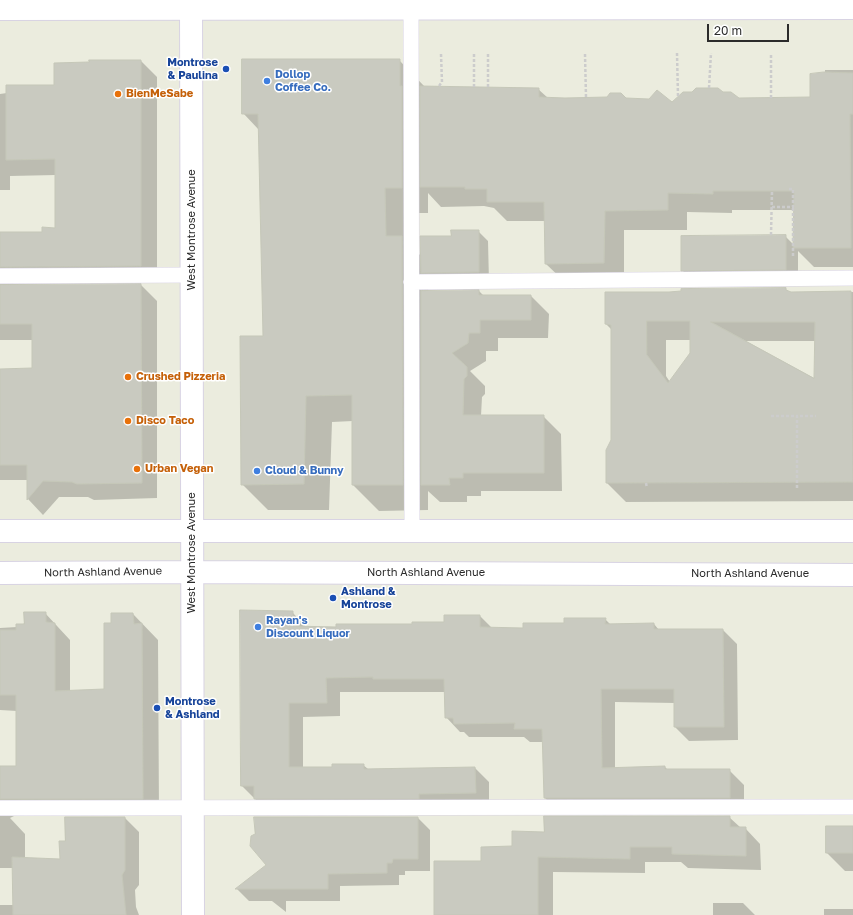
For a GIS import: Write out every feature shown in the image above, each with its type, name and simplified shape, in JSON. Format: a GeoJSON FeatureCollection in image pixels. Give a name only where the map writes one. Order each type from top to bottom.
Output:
{"type":"FeatureCollection","features":[{"type":"Feature","properties":{"kind":"main road"},"geometry":{"type":"LineString","coordinates":[[0,8],[191,4],[411,8],[853,8]]}},
{"type":"Feature","properties":{"kind":"main road","name":"West Montrose Avenue"},"geometry":{"type":"LineString","coordinates":[[191,4],[193,915]]}},
{"type":"Feature","properties":{"kind":"main road"},"geometry":{"type":"LineString","coordinates":[[0,531],[853,531]]}},
{"type":"Feature","properties":{"kind":"main road","name":"North Ashland Avenue"},"geometry":{"type":"LineString","coordinates":[[0,573],[192,572],[853,575]]}},
{"type":"Feature","properties":{"kind":"lane"},"geometry":{"type":"LineString","coordinates":[[411,8],[412,531]]}},
{"type":"Feature","properties":{"kind":"lane"},"geometry":{"type":"LineString","coordinates":[[0,276],[192,275]]}},
{"type":"Feature","properties":{"kind":"lane"},"geometry":{"type":"LineString","coordinates":[[411,282],[853,278]]}},
{"type":"Feature","properties":{"kind":"lane"},"geometry":{"type":"LineString","coordinates":[[0,808],[192,806],[853,807]]}},
{"type":"Feature","properties":{"kind":"path"},"geometry":{"type":"LineString","coordinates":[[709,88],[710,53]]}},
{"type":"Feature","properties":{"kind":"path"},"geometry":{"type":"LineString","coordinates":[[771,98],[772,53]]}},
{"type":"Feature","properties":{"kind":"path"},"geometry":{"type":"LineString","coordinates":[[439,86],[442,82],[441,54]]}},
{"type":"Feature","properties":{"kind":"path"},"geometry":{"type":"LineString","coordinates":[[474,54],[474,87]]}},
{"type":"Feature","properties":{"kind":"path"},"geometry":{"type":"LineString","coordinates":[[488,54],[488,88]]}},
{"type":"Feature","properties":{"kind":"path"},"geometry":{"type":"LineString","coordinates":[[585,54],[586,97]]}},
{"type":"Feature","properties":{"kind":"path"},"geometry":{"type":"LineString","coordinates":[[677,54],[678,96]]}},
{"type":"Feature","properties":{"kind":"path"},"geometry":{"type":"LineString","coordinates":[[789,188],[793,189],[792,279]]}},
{"type":"Feature","properties":{"kind":"path"},"geometry":{"type":"LineString","coordinates":[[772,191],[772,235]]}},
{"type":"Feature","properties":{"kind":"path"},"geometry":{"type":"LineString","coordinates":[[772,206],[793,207]]}},
{"type":"Feature","properties":{"kind":"path"},"geometry":{"type":"LineString","coordinates":[[771,416],[816,416]]}},
{"type":"Feature","properties":{"kind":"path"},"geometry":{"type":"LineString","coordinates":[[796,416],[797,488]]}},
{"type":"Feature","properties":{"kind":"path"},"geometry":{"type":"LineString","coordinates":[[646,483],[647,488]]}},
{"type":"Feature","properties":{"kind":"building"},"geometry":{"type":"Polygon","coordinates":[[[242,59],[400,59],[400,86],[402,86],[402,188],[385,188],[386,236],[402,236],[403,485],[352,485],[352,395],[306,396],[304,484],[241,485],[240,336],[263,336],[258,114],[242,114],[242,59]]]}},
{"type":"Feature","properties":{"kind":"building"},"geometry":{"type":"Polygon","coordinates":[[[89,60],[141,60],[141,266],[0,267],[0,232],[42,232],[42,227],[55,228],[55,159],[6,160],[6,85],[54,85],[54,63],[89,62],[89,60]]]}},
{"type":"Feature","properties":{"kind":"building"},"geometry":{"type":"Polygon","coordinates":[[[824,72],[853,73],[853,114],[850,114],[851,248],[793,248],[794,191],[713,191],[713,194],[668,193],[668,210],[605,211],[604,263],[545,264],[544,202],[487,202],[487,189],[465,189],[465,187],[420,187],[420,86],[539,88],[539,97],[565,98],[607,97],[610,93],[621,93],[626,98],[649,99],[657,90],[672,102],[683,92],[692,92],[696,88],[718,88],[723,92],[731,92],[739,98],[810,97],[810,74],[824,72]]]}},
{"type":"Feature","properties":{"kind":"building"},"geometry":{"type":"Polygon","coordinates":[[[451,230],[479,230],[479,272],[421,273],[420,236],[451,236],[451,230]]]}},
{"type":"Feature","properties":{"kind":"building"},"geometry":{"type":"Polygon","coordinates":[[[786,235],[786,270],[681,271],[681,236],[786,235]]]}},
{"type":"Feature","properties":{"kind":"building"},"geometry":{"type":"Polygon","coordinates":[[[141,284],[142,483],[77,484],[72,482],[43,481],[27,500],[27,465],[0,465],[0,369],[32,368],[32,324],[0,324],[0,285],[141,284]]]}},
{"type":"Feature","properties":{"kind":"building"},"geometry":{"type":"Polygon","coordinates":[[[786,288],[786,290],[791,292],[851,291],[853,482],[606,483],[606,450],[611,440],[611,325],[605,324],[605,292],[669,292],[681,291],[681,289],[786,288]],[[647,321],[647,355],[668,383],[690,353],[690,321],[647,321]],[[711,322],[814,378],[815,322],[711,322]]]}},
{"type":"Feature","properties":{"kind":"building"},"geometry":{"type":"Polygon","coordinates":[[[479,290],[479,295],[531,295],[531,320],[480,320],[480,333],[469,333],[468,343],[452,353],[467,367],[467,376],[464,379],[463,415],[544,415],[544,473],[463,473],[463,478],[449,478],[450,485],[421,485],[421,291],[479,290]]]}},
{"type":"Feature","properties":{"kind":"building"},"geometry":{"type":"Polygon","coordinates":[[[240,610],[293,611],[293,626],[336,627],[336,624],[412,624],[412,622],[444,622],[444,615],[480,615],[480,627],[523,628],[523,623],[564,623],[564,618],[606,618],[605,624],[654,623],[654,629],[723,629],[724,727],[674,727],[674,689],[601,689],[602,768],[665,766],[665,769],[730,769],[730,798],[544,798],[542,729],[514,729],[515,723],[454,724],[453,718],[445,718],[444,679],[373,679],[373,677],[326,678],[327,703],[289,703],[289,767],[332,767],[332,764],[364,764],[364,769],[475,767],[476,793],[419,794],[419,799],[254,799],[254,786],[241,786],[240,610]]]}},
{"type":"Feature","properties":{"kind":"building"},"geometry":{"type":"Polygon","coordinates":[[[24,612],[46,612],[46,622],[55,623],[55,691],[104,689],[104,623],[111,623],[111,613],[133,613],[134,624],[142,623],[143,799],[0,799],[0,766],[16,766],[16,695],[0,695],[0,630],[16,630],[16,624],[24,624],[24,612]]]}},
{"type":"Feature","properties":{"kind":"building"},"geometry":{"type":"Polygon","coordinates":[[[544,816],[730,816],[730,827],[746,827],[746,856],[672,854],[672,847],[630,847],[630,859],[538,857],[538,915],[434,915],[434,861],[481,861],[481,847],[512,846],[512,831],[544,832],[544,816]]]}},
{"type":"Feature","properties":{"kind":"building"},"geometry":{"type":"Polygon","coordinates":[[[65,817],[125,817],[125,870],[122,875],[126,915],[13,915],[12,857],[60,859],[59,841],[65,841],[65,817]]]}},
{"type":"Feature","properties":{"kind":"building"},"geometry":{"type":"Polygon","coordinates":[[[254,817],[418,817],[418,859],[393,859],[392,863],[387,863],[387,873],[328,874],[328,889],[235,889],[266,865],[250,846],[251,836],[255,834],[254,817]]]}},
{"type":"Feature","properties":{"kind":"building"},"geometry":{"type":"Polygon","coordinates":[[[826,826],[853,826],[853,853],[826,853],[826,826]]]}},
{"type":"Feature","properties":{"kind":"place","name":"Montrose & Paulina"},"geometry":{"type":"Point","coordinates":[226,69]}},
{"type":"Feature","properties":{"kind":"place","name":"Dollop Coffee Co."},"geometry":{"type":"Point","coordinates":[267,81]}},
{"type":"Feature","properties":{"kind":"place","name":"BienMeSabe"},"geometry":{"type":"Point","coordinates":[118,94]}},
{"type":"Feature","properties":{"kind":"place","name":"Crushed Pizzeria"},"geometry":{"type":"Point","coordinates":[128,377]}},
{"type":"Feature","properties":{"kind":"place","name":"Disco Taco"},"geometry":{"type":"Point","coordinates":[128,421]}},
{"type":"Feature","properties":{"kind":"place","name":"Urban Vegan"},"geometry":{"type":"Point","coordinates":[137,469]}},
{"type":"Feature","properties":{"kind":"place","name":"Cloud & Bunny"},"geometry":{"type":"Point","coordinates":[257,471]}},
{"type":"Feature","properties":{"kind":"place","name":"Ashland & Montrose"},"geometry":{"type":"Point","coordinates":[333,598]}},
{"type":"Feature","properties":{"kind":"place","name":"Rayan's Discount Liquor"},"geometry":{"type":"Point","coordinates":[258,627]}},
{"type":"Feature","properties":{"kind":"place","name":"Montrose & Ashland"},"geometry":{"type":"Point","coordinates":[157,708]}}]}
